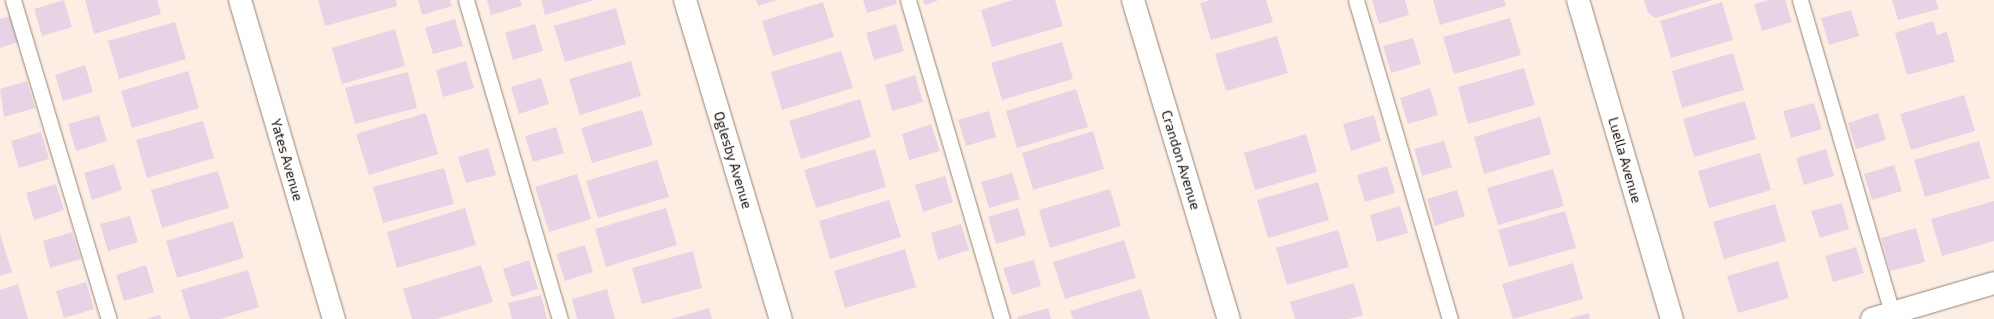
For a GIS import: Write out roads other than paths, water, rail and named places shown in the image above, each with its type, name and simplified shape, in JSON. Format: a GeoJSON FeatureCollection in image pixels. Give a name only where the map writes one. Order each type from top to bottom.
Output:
{"type":"FeatureCollection","features":[{"type":"Feature","properties":{"kind":"street","name":"Yates Avenue"},"geometry":{"type":"LineString","coordinates":[[240,0],[334,319]]}},
{"type":"Feature","properties":{"kind":"street","name":"Oglesby Avenue"},"geometry":{"type":"LineString","coordinates":[[685,0],[781,319]]}},
{"type":"Feature","properties":{"kind":"street","name":"Crandon Avenue"},"geometry":{"type":"LineString","coordinates":[[1133,0],[1229,319]]}},
{"type":"Feature","properties":{"kind":"street","name":"Luella Avenue"},"geometry":{"type":"LineString","coordinates":[[1578,0],[1672,319]]}},
{"type":"Feature","properties":{"kind":"street"},"geometry":{"type":"LineString","coordinates":[[1872,319],[1893,316],[1994,283]]}},
{"type":"Feature","properties":{"kind":"lane"},"geometry":{"type":"LineString","coordinates":[[13,0],[109,319]]}},
{"type":"Feature","properties":{"kind":"lane"},"geometry":{"type":"LineString","coordinates":[[466,0],[560,319]]}},
{"type":"Feature","properties":{"kind":"lane"},"geometry":{"type":"LineString","coordinates":[[908,0],[1002,319]]}},
{"type":"Feature","properties":{"kind":"lane"},"geometry":{"type":"LineString","coordinates":[[1356,0],[1450,319]]}},
{"type":"Feature","properties":{"kind":"lane"},"geometry":{"type":"LineString","coordinates":[[1800,0],[1893,316]]}}]}
